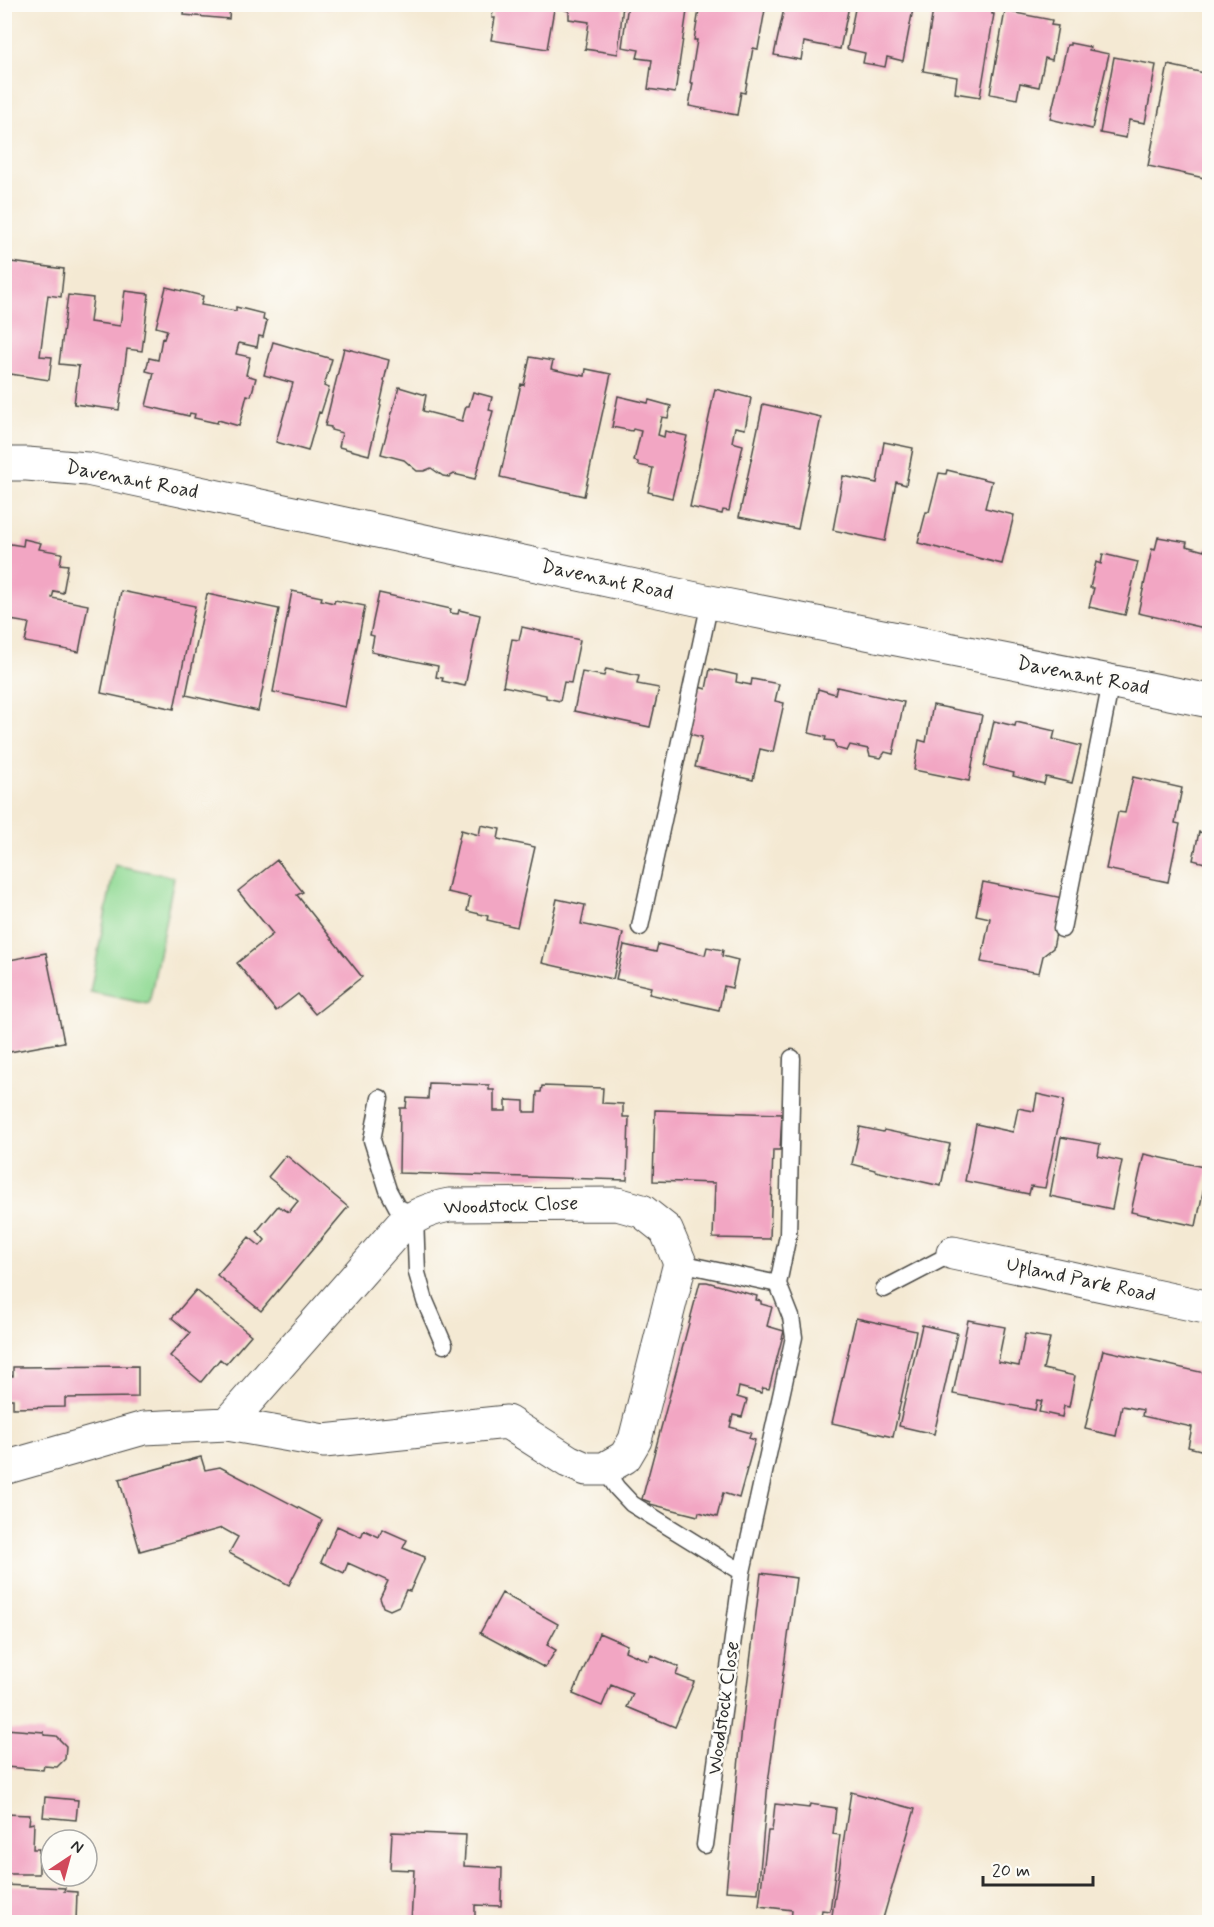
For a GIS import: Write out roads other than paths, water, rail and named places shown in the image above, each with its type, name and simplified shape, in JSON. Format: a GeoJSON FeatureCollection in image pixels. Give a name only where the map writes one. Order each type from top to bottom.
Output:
{"type":"FeatureCollection","features":[{"type":"Feature","properties":{"kind":"street","name":"Davenant Road"},"geometry":{"type":"LineString","coordinates":[[4,464],[87,469],[710,602],[1209,701]]}},
{"type":"Feature","properties":{"kind":"street","name":"Woodstock Close"},"geometry":{"type":"LineString","coordinates":[[227,1424],[402,1226],[428,1209],[449,1205],[617,1204],[642,1212],[666,1230],[680,1263]]}},
{"type":"Feature","properties":{"kind":"street","name":"Upland Park Road"},"geometry":{"type":"LineString","coordinates":[[953,1253],[1209,1308]]}},
{"type":"Feature","properties":{"kind":"street"},"geometry":{"type":"LineString","coordinates":[[4,1468],[144,1428],[227,1424],[324,1441],[507,1422],[568,1461],[586,1469],[604,1469],[625,1457],[635,1440],[680,1263]]}},
{"type":"Feature","properties":{"kind":"lane"},"geometry":{"type":"LineString","coordinates":[[640,927],[710,602]]}},
{"type":"Feature","properties":{"kind":"lane"},"geometry":{"type":"LineString","coordinates":[[1062,929],[1111,682]]}},
{"type":"Feature","properties":{"kind":"lane"},"geometry":{"type":"LineString","coordinates":[[680,1263],[778,1284],[788,1235],[792,1058]]}},
{"type":"Feature","properties":{"kind":"lane"},"geometry":{"type":"LineString","coordinates":[[380,1098],[372,1140],[388,1190],[397,1207],[415,1216],[417,1273],[425,1301],[444,1345]]}},
{"type":"Feature","properties":{"kind":"lane"},"geometry":{"type":"LineString","coordinates":[[884,1289],[953,1253]]}},
{"type":"Feature","properties":{"kind":"lane","name":"Woodstock Close"},"geometry":{"type":"LineString","coordinates":[[705,1845],[742,1572],[794,1337],[791,1317],[778,1284]]}},
{"type":"Feature","properties":{"kind":"lane"},"geometry":{"type":"LineString","coordinates":[[604,1469],[632,1504],[742,1572]]}}]}
